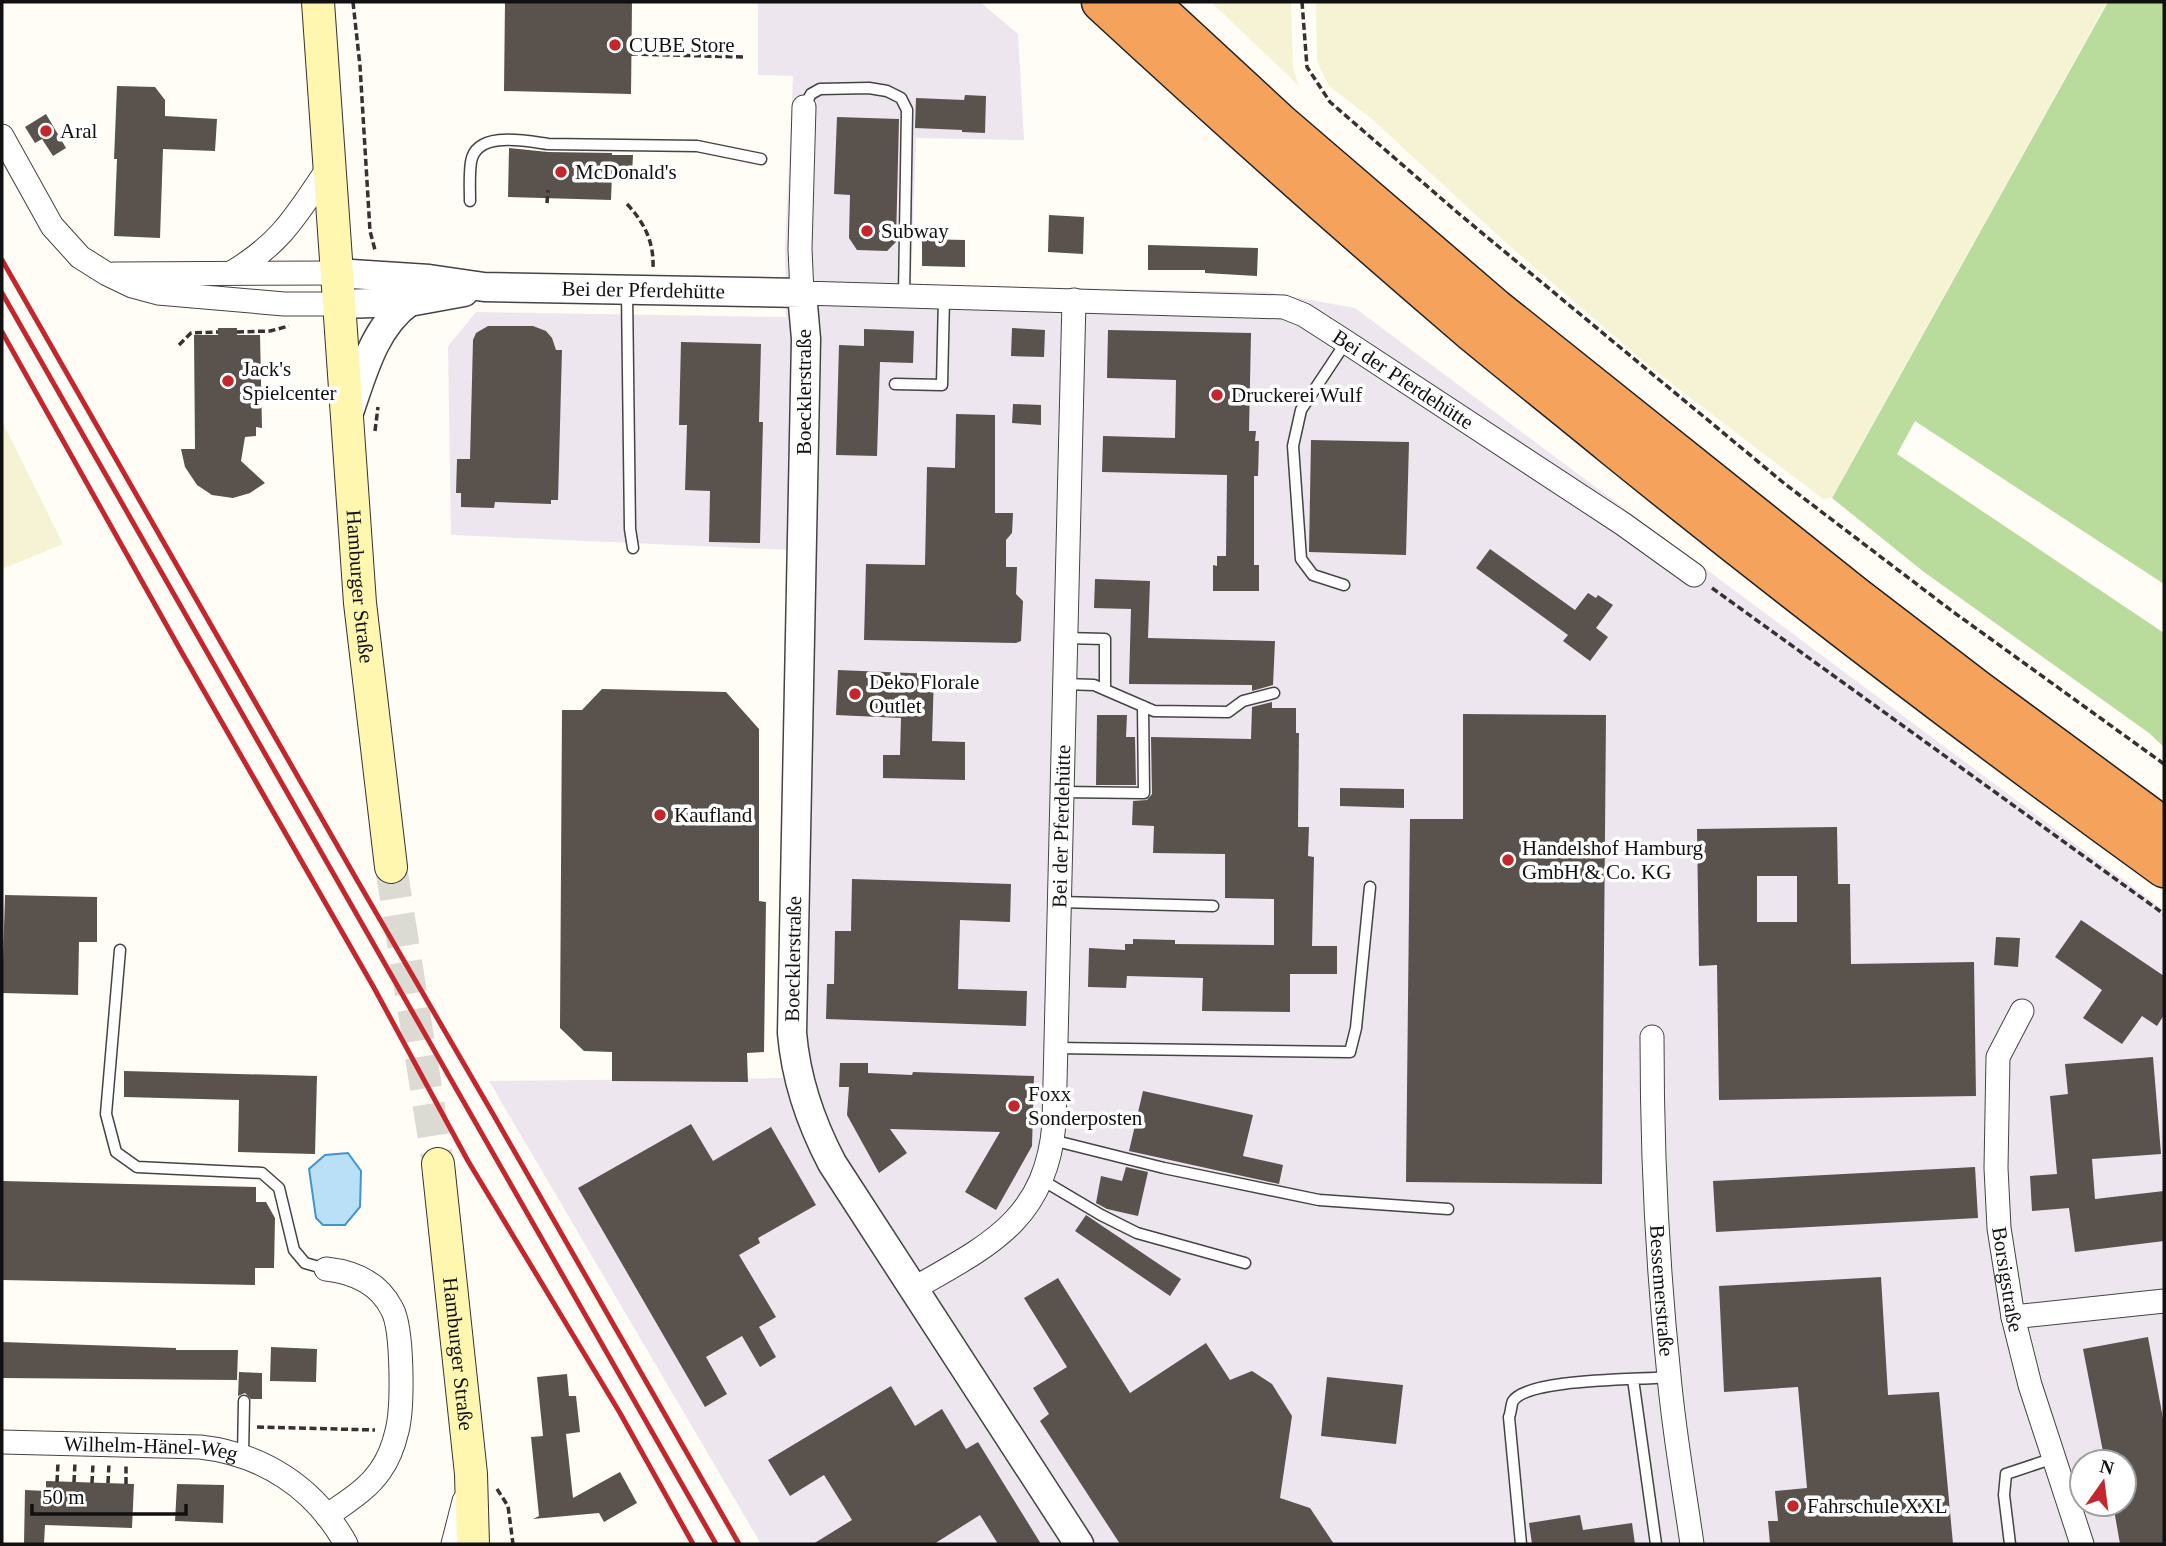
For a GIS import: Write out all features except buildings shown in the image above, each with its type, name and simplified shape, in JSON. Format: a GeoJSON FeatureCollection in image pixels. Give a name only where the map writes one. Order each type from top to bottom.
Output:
{"type":"FeatureCollection","features":[{"type":"Feature","properties":{"kind":"highway"},"geometry":{"type":"LineString","coordinates":[[1101,2],[1261,148],[1494,350],[1845,631],[2164,868]]}},
{"type":"Feature","properties":{"kind":"highway"},"geometry":{"type":"LineString","coordinates":[[1149,2],[1282,124],[1495,308],[1854,595],[2164,827]]}},
{"type":"Feature","properties":{"kind":"main road","name":"Hamburger Straße"},"geometry":{"type":"LineString","coordinates":[[318,2],[360,603],[391,867]]}},
{"type":"Feature","properties":{"kind":"main road","name":"Hamburger Straße"},"geometry":{"type":"LineString","coordinates":[[438,1164],[482,1477],[473,1544]]}},
{"type":"Feature","properties":{"kind":"street"},"geometry":{"type":"LineString","coordinates":[[802,293],[800,250],[804,107]]}},
{"type":"Feature","properties":{"kind":"street"},"geometry":{"type":"LineString","coordinates":[[2,136],[52,226],[80,257],[107,274],[132,286],[159,293],[284,304],[338,304]]}},
{"type":"Feature","properties":{"kind":"street"},"geometry":{"type":"LineString","coordinates":[[231,273],[255,259],[284,233],[329,167]]}},
{"type":"Feature","properties":{"kind":"street"},"geometry":{"type":"LineString","coordinates":[[107,274],[336,273]]}},
{"type":"Feature","properties":{"kind":"street","name":"Bei der Pferdehütte"},"geometry":{"type":"LineString","coordinates":[[336,273],[429,279],[484,287],[1284,307],[1304,315],[1346,342],[1623,524],[1694,575]]}},
{"type":"Feature","properties":{"kind":"street","name":"Bei der Pferdehütte"},"geometry":{"type":"LineString","coordinates":[[338,304],[409,302],[484,287]]}},
{"type":"Feature","properties":{"kind":"street","name":"Boecklerstraße"},"geometry":{"type":"LineString","coordinates":[[802,293],[806,339],[794,688],[794,1056],[805,1103],[832,1163],[1079,1544]]}},
{"type":"Feature","properties":{"kind":"street","name":"Bei der Pferdehütte"},"geometry":{"type":"LineString","coordinates":[[914,1289],[992,1241],[1012,1223],[1038,1189],[1046,1170],[1052,1140],[1074,300]]}},
{"type":"Feature","properties":{"kind":"street"},"geometry":{"type":"LineString","coordinates":[[346,421],[373,346],[391,318],[409,302]]}},
{"type":"Feature","properties":{"kind":"street","name":"Borsigstraße"},"geometry":{"type":"LineString","coordinates":[[2022,1011],[1998,1057],[1994,1246],[2030,1385],[2082,1544]]}},
{"type":"Feature","properties":{"kind":"street","name":"Bessemerstraße"},"geometry":{"type":"LineString","coordinates":[[1652,1037],[1658,1251],[1669,1377],[1692,1544]]}},
{"type":"Feature","properties":{"kind":"street"},"geometry":{"type":"LineString","coordinates":[[326,1269],[344,1271],[364,1278],[392,1308],[399,1328],[400,1405],[398,1430],[381,1469],[368,1486],[327,1516]]}},
{"type":"Feature","properties":{"kind":"street"},"geometry":{"type":"LineString","coordinates":[[2013,1317],[2164,1301]]}},
{"type":"Feature","properties":{"kind":"street","name":"Wilhelm-Hänel-Weg"},"geometry":{"type":"LineString","coordinates":[[2,1442],[220,1449],[243,1456],[284,1475],[305,1492],[327,1516],[346,1544]]}},
{"type":"Feature","properties":{"kind":"street"},"geometry":{"type":"LineString","coordinates":[[453,1544],[482,1477]]}},
{"type":"Feature","properties":{"kind":"lane"},"geometry":{"type":"LineString","coordinates":[[804,107],[811,94],[820,89],[869,88],[887,91],[901,98],[907,110],[905,296]]}},
{"type":"Feature","properties":{"kind":"lane"},"geometry":{"type":"LineString","coordinates":[[470,201],[471,160],[476,150],[493,141],[696,146],[761,159]]}},
{"type":"Feature","properties":{"kind":"lane"},"geometry":{"type":"LineString","coordinates":[[634,548],[630,529],[639,290]]}},
{"type":"Feature","properties":{"kind":"lane"},"geometry":{"type":"LineString","coordinates":[[895,384],[942,385],[944,297]]}},
{"type":"Feature","properties":{"kind":"lane"},"geometry":{"type":"LineString","coordinates":[[1344,585],[1314,575],[1301,559],[1293,446],[1301,410],[1346,342]]}},
{"type":"Feature","properties":{"kind":"lane"},"geometry":{"type":"LineString","coordinates":[[1065,638],[1105,639],[1105,689]]}},
{"type":"Feature","properties":{"kind":"lane"},"geometry":{"type":"LineString","coordinates":[[1064,684],[1094,685],[1154,711],[1228,712],[1243,701],[1274,693]]}},
{"type":"Feature","properties":{"kind":"lane"},"geometry":{"type":"LineString","coordinates":[[1062,792],[1144,793],[1143,706]]}},
{"type":"Feature","properties":{"kind":"lane"},"geometry":{"type":"LineString","coordinates":[[1055,1048],[1350,1052],[1356,1028],[1370,887]]}},
{"type":"Feature","properties":{"kind":"lane"},"geometry":{"type":"LineString","coordinates":[[1059,902],[1213,906]]}},
{"type":"Feature","properties":{"kind":"lane"},"geometry":{"type":"LineString","coordinates":[[120,950],[106,1114],[116,1152],[137,1167],[262,1173],[279,1188],[294,1250],[305,1263],[326,1269]]}},
{"type":"Feature","properties":{"kind":"lane"},"geometry":{"type":"LineString","coordinates":[[1052,1140],[1164,1168],[1319,1200],[1448,1209]]}},
{"type":"Feature","properties":{"kind":"lane"},"geometry":{"type":"LineString","coordinates":[[1042,1180],[1137,1233],[1245,1263]]}},
{"type":"Feature","properties":{"kind":"lane"},"geometry":{"type":"LineString","coordinates":[[1521,1544],[1509,1417],[1514,1401],[1526,1391],[1580,1381],[1669,1377]]}},
{"type":"Feature","properties":{"kind":"lane"},"geometry":{"type":"LineString","coordinates":[[1633,1379],[1656,1544]]}},
{"type":"Feature","properties":{"kind":"lane"},"geometry":{"type":"LineString","coordinates":[[243,1456],[244,1401]]}},
{"type":"Feature","properties":{"kind":"lane"},"geometry":{"type":"LineString","coordinates":[[2010,1544],[2004,1495],[2006,1474],[2054,1458]]}},
{"type":"Feature","properties":{"kind":"path"},"geometry":{"type":"LineString","coordinates":[[354,2],[370,231],[377,254]]}},
{"type":"Feature","properties":{"kind":"path"},"geometry":{"type":"LineString","coordinates":[[1302,2],[1307,67],[1329,102],[1468,222],[1786,484],[1952,611],[2164,764]]}},
{"type":"Feature","properties":{"kind":"path"},"geometry":{"type":"LineString","coordinates":[[631,54],[743,57]]}},
{"type":"Feature","properties":{"kind":"path"},"geometry":{"type":"LineString","coordinates":[[547,203],[548,190]]}},
{"type":"Feature","properties":{"kind":"path"},"geometry":{"type":"LineString","coordinates":[[627,204],[641,219],[652,248],[639,290]]}},
{"type":"Feature","properties":{"kind":"path"},"geometry":{"type":"LineString","coordinates":[[363,244],[373,244]]}},
{"type":"Feature","properties":{"kind":"path"},"geometry":{"type":"LineString","coordinates":[[237,332],[282,329],[292,324],[293,318]]}},
{"type":"Feature","properties":{"kind":"path"},"geometry":{"type":"LineString","coordinates":[[179,345],[191,333],[218,332]]}},
{"type":"Feature","properties":{"kind":"path"},"geometry":{"type":"LineString","coordinates":[[1694,575],[2164,914]]}},
{"type":"Feature","properties":{"kind":"path"},"geometry":{"type":"LineString","coordinates":[[244,1426],[398,1430]]}},
{"type":"Feature","properties":{"kind":"path"},"geometry":{"type":"LineString","coordinates":[[482,1477],[508,1506],[513,1544]]}},
{"type":"Feature","properties":{"kind":"shaded area"},"geometry":{"type":"Polygon","coordinates":[[[758,2],[980,2],[1018,34],[1024,140],[916,138],[911,285],[1266,292],[1355,308],[2164,910],[2164,1544],[761,1544],[489,1081],[785,1078],[789,550],[451,535],[448,346],[476,312],[786,317],[785,248],[793,76],[758,75],[758,2]]]}},
{"type":"Feature","properties":{"kind":"shaded area"},"geometry":{"type":"Polygon","coordinates":[[[1211,2],[1291,2],[1293,68],[1299,86],[1211,2]]]}},
{"type":"Feature","properties":{"kind":"shaded area"},"geometry":{"type":"Polygon","coordinates":[[[1316,2],[2107,2],[1841,481],[1831,498],[1823,499],[1650,367],[1505,242],[1373,120],[1329,86],[1317,61],[1316,2]]]}},
{"type":"Feature","properties":{"kind":"shaded area"},"geometry":{"type":"Polygon","coordinates":[[[2,421],[63,544],[2,569],[2,421]]]}},
{"type":"Feature","properties":{"kind":"green space"},"geometry":{"type":"Polygon","coordinates":[[[2108,2],[2164,2],[2164,584],[1915,421],[1897,454],[2164,633],[2164,747],[2149,733],[1924,572],[1832,498],[2108,2]]]}},
{"type":"Feature","properties":{"kind":"water"},"geometry":{"type":"Polygon","coordinates":[[[348,1153],[361,1171],[360,1207],[345,1225],[323,1225],[316,1218],[309,1169],[325,1155],[348,1153]]]}},
{"type":"Feature","properties":{"kind":"tunnel"},"geometry":{"type":"LineString","coordinates":[[391,867],[438,1164]]}},
{"type":"Feature","properties":{"kind":"railway"},"geometry":{"type":"LineString","coordinates":[[2,260],[739,1544]]}},
{"type":"Feature","properties":{"kind":"railway"},"geometry":{"type":"LineString","coordinates":[[2,293],[716,1544]]}},
{"type":"Feature","properties":{"kind":"railway"},"geometry":{"type":"LineString","coordinates":[[2,332],[373,986],[468,1161],[620,1413],[693,1544]]}},
{"type":"Feature","properties":{"kind":"place","name":"CUBE Store"},"geometry":{"type":"Point","coordinates":[615,45]}},
{"type":"Feature","properties":{"kind":"place","name":"Aral"},"geometry":{"type":"Point","coordinates":[46,131]}},
{"type":"Feature","properties":{"kind":"place","name":"McDonald's"},"geometry":{"type":"Point","coordinates":[561,172]}},
{"type":"Feature","properties":{"kind":"place","name":"Subway"},"geometry":{"type":"Point","coordinates":[867,231]}},
{"type":"Feature","properties":{"kind":"place","name":"Jack's Spielcenter"},"geometry":{"type":"Point","coordinates":[228,381]}},
{"type":"Feature","properties":{"kind":"place","name":"Druckerei Wulf"},"geometry":{"type":"Point","coordinates":[1217,395]}},
{"type":"Feature","properties":{"kind":"place","name":"Deko Florale Outlet"},"geometry":{"type":"Point","coordinates":[855,694]}},
{"type":"Feature","properties":{"kind":"place","name":"Kaufland"},"geometry":{"type":"Point","coordinates":[660,815]}},
{"type":"Feature","properties":{"kind":"place","name":"Handelshof Hamburg GmbH & Co. KG"},"geometry":{"type":"Point","coordinates":[1508,860]}},
{"type":"Feature","properties":{"kind":"place","name":"Foxx Sonderposten"},"geometry":{"type":"Point","coordinates":[1014,1106]}},
{"type":"Feature","properties":{"kind":"place","name":"Fahrschule XXL"},"geometry":{"type":"Point","coordinates":[1793,1506]}}]}
